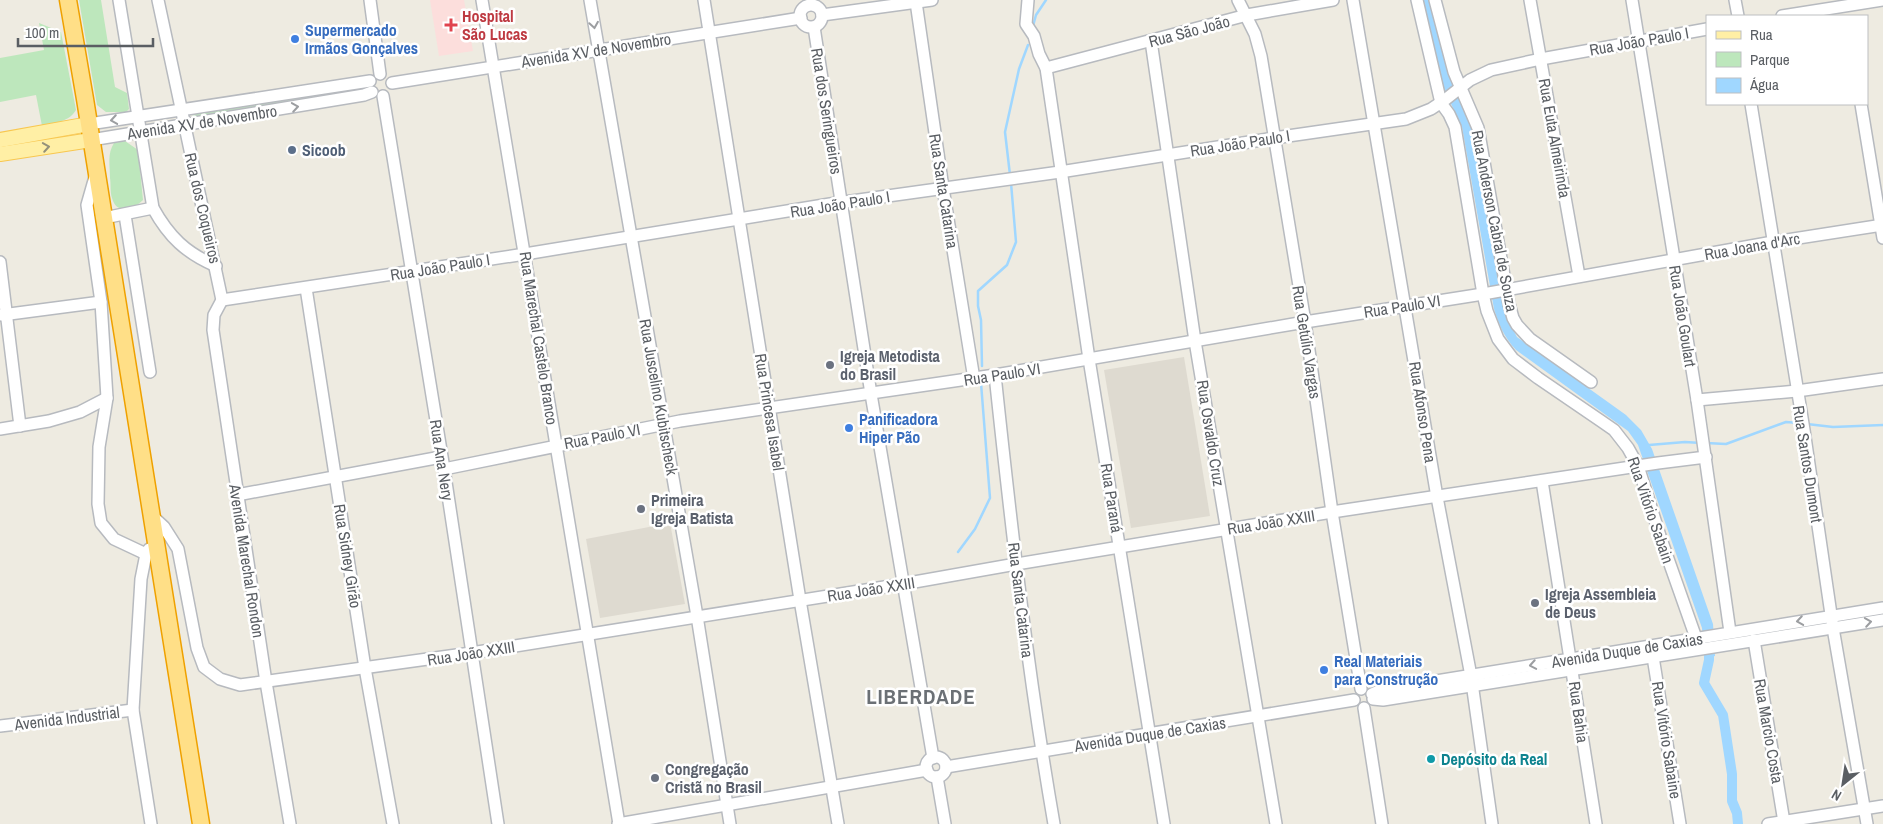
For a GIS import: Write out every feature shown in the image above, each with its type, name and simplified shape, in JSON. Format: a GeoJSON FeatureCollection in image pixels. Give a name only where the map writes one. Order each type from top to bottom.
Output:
{"type":"FeatureCollection","features":[{"type":"Feature","properties":{"kind":"highway"},"geometry":{"type":"LineString","coordinates":[[68,0],[201,824]]}},
{"type":"Feature","properties":{"kind":"main road"},"geometry":{"type":"LineString","coordinates":[[0,140],[90,132]]}},
{"type":"Feature","properties":{"kind":"main road"},"geometry":{"type":"LineString","coordinates":[[0,154],[90,132]]}},
{"type":"Feature","properties":{"kind":"street"},"geometry":{"type":"LineString","coordinates":[[119,0],[153,208],[161,223],[185,249],[216,266]]}},
{"type":"Feature","properties":{"kind":"street","name":"Rua dos Coqueiros"},"geometry":{"type":"LineString","coordinates":[[158,0],[183,125],[216,266],[222,300]]}},
{"type":"Feature","properties":{"kind":"street","name":"Rua Ana Nery"},"geometry":{"type":"LineString","coordinates":[[370,0],[376,86],[412,271],[498,824]]}},
{"type":"Feature","properties":{"kind":"street","name":"Rua Marechal Castelo Branco"},"geometry":{"type":"LineString","coordinates":[[482,0],[618,824]]}},
{"type":"Feature","properties":{"kind":"street","name":"Rua Juscelino Kubitscheck"},"geometry":{"type":"LineString","coordinates":[[590,0],[697,616],[730,824]]}},
{"type":"Feature","properties":{"kind":"street","name":"Rua Princesa Isabel"},"geometry":{"type":"LineString","coordinates":[[704,0],[800,600],[838,824]]}},
{"type":"Feature","properties":{"kind":"street"},"geometry":{"type":"LineString","coordinates":[[822,15],[932,0]]}},
{"type":"Feature","properties":{"kind":"street","name":"Rua Paraná"},"geometry":{"type":"LineString","coordinates":[[1028,0],[1026,24],[1034,36],[1039,54],[1046,68],[1089,359],[1164,824]]}},
{"type":"Feature","properties":{"kind":"street","name":"Rua Getúlio Vargas"},"geometry":{"type":"LineString","coordinates":[[1238,0],[1255,34],[1261,56],[1305,322],[1332,512],[1369,694]]}},
{"type":"Feature","properties":{"kind":"street","name":"Rua São João"},"geometry":{"type":"LineString","coordinates":[[1046,68],[1247,15],[1333,0]]}},
{"type":"Feature","properties":{"kind":"street","name":"Rua Afonso Pena"},"geometry":{"type":"LineString","coordinates":[[1353,0],[1406,306],[1436,497],[1471,681],[1492,824]]}},
{"type":"Feature","properties":{"kind":"street"},"geometry":{"type":"LineString","coordinates":[[1417,0],[1451,94]]}},
{"type":"Feature","properties":{"kind":"street","name":"Rua Anderson Cabral de Souza"},"geometry":{"type":"LineString","coordinates":[[1435,0],[1454,72],[1451,94],[1478,128],[1504,290],[1513,318],[1523,332],[1538,346],[1592,382]]}},
{"type":"Feature","properties":{"kind":"street","name":"Rua Euta Almeirinda"},"geometry":{"type":"LineString","coordinates":[[1530,0],[1579,276]]}},
{"type":"Feature","properties":{"kind":"street","name":"Rua João Goulart"},"geometry":{"type":"LineString","coordinates":[[1632,0],[1697,400],[1730,632]]}},
{"type":"Feature","properties":{"kind":"street"},"geometry":{"type":"LineString","coordinates":[[1735,0],[1738,15]]}},
{"type":"Feature","properties":{"kind":"street"},"geometry":{"type":"LineString","coordinates":[[1789,15],[1883,0]]}},
{"type":"Feature","properties":{"kind":"street","name":"Rua Santa Catarina"},"geometry":{"type":"LineString","coordinates":[[916,2],[943,188],[974,378]]}},
{"type":"Feature","properties":{"kind":"street"},"geometry":{"type":"LineString","coordinates":[[809,3],[816,6],[822,15],[821,21],[814,27],[806,26],[800,18],[802,11],[809,3]]}},
{"type":"Feature","properties":{"kind":"street","name":"Avenida XV de Novembro"},"geometry":{"type":"LineString","coordinates":[[90,132],[141,131],[364,95],[386,75],[392,83],[494,65],[800,18]]}},
{"type":"Feature","properties":{"kind":"street","name":"Rua dos Seringueiros"},"geometry":{"type":"LineString","coordinates":[[814,27],[871,394],[934,758]]}},
{"type":"Feature","properties":{"kind":"street","name":"Rua João Paulo I"},"geometry":{"type":"LineString","coordinates":[[222,300],[841,203],[1374,124],[1414,116],[1451,94],[1470,80],[1491,70],[1706,29]]}},
{"type":"Feature","properties":{"kind":"street","name":"Rua Osvaldo Cruz"},"geometry":{"type":"LineString","coordinates":[[1151,41],[1196,341],[1276,824]]}},
{"type":"Feature","properties":{"kind":"street","name":"Avenida XV de Novembro"},"geometry":{"type":"LineString","coordinates":[[90,132],[139,116],[376,86]]}},
{"type":"Feature","properties":{"kind":"street","name":"Rua Vitório Sabain"},"geometry":{"type":"LineString","coordinates":[[1451,94],[1449,114],[1455,127],[1486,293],[1487,311],[1496,334],[1503,348],[1513,359],[1614,430],[1641,465],[1660,536],[1700,641]]}},
{"type":"Feature","properties":{"kind":"street","name":"Rua Santos Dumont"},"geometry":{"type":"LineString","coordinates":[[1751,105],[1804,430],[1832,622],[1867,824]]}},
{"type":"Feature","properties":{"kind":"street"},"geometry":{"type":"LineString","coordinates":[[1862,105],[1883,238]]}},
{"type":"Feature","properties":{"kind":"street"},"geometry":{"type":"LineString","coordinates":[[96,173],[87,205],[102,302],[107,398],[99,447],[98,504],[101,523],[114,539],[146,554]]}},
{"type":"Feature","properties":{"kind":"street"},"geometry":{"type":"LineString","coordinates":[[104,218],[153,208]]}},
{"type":"Feature","properties":{"kind":"street"},"geometry":{"type":"LineString","coordinates":[[125,215],[150,372]]}},
{"type":"Feature","properties":{"kind":"street","name":"Rua Joana d'Arc"},"geometry":{"type":"LineString","coordinates":[[1504,290],[1773,242],[1882,225]]}},
{"type":"Feature","properties":{"kind":"street"},"geometry":{"type":"LineString","coordinates":[[0,262],[4,315],[20,426]]}},
{"type":"Feature","properties":{"kind":"street","name":"Rua Sidney Girão"},"geometry":{"type":"LineString","coordinates":[[306,288],[365,668],[393,824]]}},
{"type":"Feature","properties":{"kind":"street","name":"Rua Paulo VI"},"geometry":{"type":"LineString","coordinates":[[237,495],[336,476],[442,463],[556,445],[664,424],[995,375],[1504,290]]}},
{"type":"Feature","properties":{"kind":"street","name":"Avenida Marechal Rondon"},"geometry":{"type":"LineString","coordinates":[[222,300],[214,315],[213,330],[266,682],[290,824]]}},
{"type":"Feature","properties":{"kind":"street"},"geometry":{"type":"LineString","coordinates":[[4,315],[102,302]]}},
{"type":"Feature","properties":{"kind":"street","name":"Rua Santa Catarina"},"geometry":{"type":"LineString","coordinates":[[995,375],[1016,564],[1041,751],[1054,824]]}},
{"type":"Feature","properties":{"kind":"street"},"geometry":{"type":"LineString","coordinates":[[1697,400],[1797,391],[1883,379]]}},
{"type":"Feature","properties":{"kind":"street"},"geometry":{"type":"LineString","coordinates":[[0,429],[49,421],[80,412],[107,398]]}},
{"type":"Feature","properties":{"kind":"street","name":"Rua João XXIII"},"geometry":{"type":"LineString","coordinates":[[152,515],[164,526],[178,549],[197,648],[204,667],[214,676],[233,684],[247,685],[471,653],[903,584],[1120,546],[1332,512],[1658,463],[1704,448]]}},
{"type":"Feature","properties":{"kind":"street","name":"Rua Bahia"},"geometry":{"type":"LineString","coordinates":[[1542,481],[1596,824]]}},
{"type":"Feature","properties":{"kind":"street"},"geometry":{"type":"LineString","coordinates":[[151,824],[133,710],[139,595],[146,554],[156,539]]}},
{"type":"Feature","properties":{"kind":"street","name":"Avenida Duque de Caxias"},"geometry":{"type":"LineString","coordinates":[[1369,694],[1383,700],[1471,681],[1700,641],[1754,640],[1883,608]]}},
{"type":"Feature","properties":{"kind":"street","name":"Avenida Duque de Caxias"},"geometry":{"type":"LineString","coordinates":[[1716,641],[1730,632],[1832,622],[1883,620]]}},
{"type":"Feature","properties":{"kind":"street","name":"Rua Marcio Costa"},"geometry":{"type":"LineString","coordinates":[[1754,640],[1784,822]]}},
{"type":"Feature","properties":{"kind":"street","name":"Avenida Duque de Caxias"},"geometry":{"type":"LineString","coordinates":[[1572,664],[1653,657],[1700,641]]}},
{"type":"Feature","properties":{"kind":"street","name":"Rua Vitório Sabaine"},"geometry":{"type":"LineString","coordinates":[[1653,657],[1680,824]]}},
{"type":"Feature","properties":{"kind":"street"},"geometry":{"type":"LineString","coordinates":[[1356,692],[1369,694],[1371,704],[1364,708],[1357,705],[1354,700],[1356,692]]}},
{"type":"Feature","properties":{"kind":"street","name":"Avenida Duque de Caxias"},"geometry":{"type":"LineString","coordinates":[[946,767],[1354,700]]}},
{"type":"Feature","properties":{"kind":"street"},"geometry":{"type":"LineString","coordinates":[[1364,708],[1382,824]]}},
{"type":"Feature","properties":{"kind":"street","name":"Avenida Industrial"},"geometry":{"type":"LineString","coordinates":[[0,726],[133,710]]}},
{"type":"Feature","properties":{"kind":"street"},"geometry":{"type":"LineString","coordinates":[[934,758],[943,760],[946,767],[944,774],[937,777],[930,775],[927,770],[928,762],[934,758]]}},
{"type":"Feature","properties":{"kind":"street"},"geometry":{"type":"LineString","coordinates":[[618,824],[927,770]]}},
{"type":"Feature","properties":{"kind":"street"},"geometry":{"type":"LineString","coordinates":[[937,777],[945,824]]}},
{"type":"Feature","properties":{"kind":"street"},"geometry":{"type":"LineString","coordinates":[[1768,824],[1883,806]]}},
{"type":"Feature","properties":{"kind":"shaded area","name":"Hospital São Lucas"},"geometry":{"type":"Polygon","coordinates":[[[430,0],[464,0],[473,51],[439,56],[430,0]]]}},
{"type":"Feature","properties":{"kind":"shaded area"},"geometry":{"type":"Polygon","coordinates":[[[1184,357],[1210,516],[1131,528],[1104,370],[1184,357]]]}},
{"type":"Feature","properties":{"kind":"shaded area"},"geometry":{"type":"Polygon","coordinates":[[[670,523],[685,604],[600,618],[586,539],[670,523]]]}},
{"type":"Feature","properties":{"kind":"green space"},"geometry":{"type":"Polygon","coordinates":[[[79,0],[101,0],[115,87],[127,93],[129,109],[126,112],[106,112],[97,105],[79,0]]]}},
{"type":"Feature","properties":{"kind":"green space"},"geometry":{"type":"Polygon","coordinates":[[[39,23],[61,32],[76,110],[65,120],[42,126],[36,95],[0,102],[0,58],[44,50],[39,23]]]}},
{"type":"Feature","properties":{"kind":"green space"},"geometry":{"type":"Polygon","coordinates":[[[363,86],[366,89],[363,91],[196,117],[192,115],[194,112],[363,86]]]}},
{"type":"Feature","properties":{"kind":"green space"},"geometry":{"type":"Polygon","coordinates":[[[125,141],[138,150],[143,200],[131,208],[122,209],[114,204],[112,198],[109,164],[110,151],[114,143],[125,141]]]}},
{"type":"Feature","properties":{"kind":"water"},"geometry":{"type":"Polygon","coordinates":[[[1421,0],[1432,0],[1473,126],[1505,314],[1517,337],[1626,415],[1641,430],[1652,449],[1713,624],[1715,656],[1705,659],[1702,628],[1638,445],[1628,431],[1516,350],[1500,326],[1494,309],[1462,127],[1444,89],[1421,0]]]}},
{"type":"Feature","properties":{"kind":"waterway"},"geometry":{"type":"LineString","coordinates":[[1033,26],[1036,15],[1046,0]]}},
{"type":"Feature","properties":{"kind":"waterway"},"geometry":{"type":"LineString","coordinates":[[1010,175],[1005,132],[1019,69],[1028,45]]}},
{"type":"Feature","properties":{"kind":"waterway"},"geometry":{"type":"LineString","coordinates":[[982,366],[978,291],[1007,265],[1016,242],[1011,183]]}},
{"type":"Feature","properties":{"kind":"waterway"},"geometry":{"type":"LineString","coordinates":[[958,552],[975,529],[990,498],[981,383]]}},
{"type":"Feature","properties":{"kind":"waterway"},"geometry":{"type":"LineString","coordinates":[[1706,443],[1726,444],[1786,422],[1799,423]]}},
{"type":"Feature","properties":{"kind":"waterway"},"geometry":{"type":"LineString","coordinates":[[1807,424],[1833,427],[1883,425]]}},
{"type":"Feature","properties":{"kind":"waterway"},"geometry":{"type":"LineString","coordinates":[[1649,445],[1685,442],[1701,443]]}},
{"type":"Feature","properties":{"kind":"waterway"},"geometry":{"type":"LineString","coordinates":[[1709,645],[1709,660],[1704,683],[1723,715],[1732,774],[1732,801],[1737,813],[1738,824]]}},
{"type":"Feature","properties":{"kind":"place","name":"Hospital São Lucas"},"geometry":{"type":"Point","coordinates":[451,25]}},
{"type":"Feature","properties":{"kind":"place","name":"Supermercado Irmãos Gonçalves"},"geometry":{"type":"Point","coordinates":[295,39]}},
{"type":"Feature","properties":{"kind":"place","name":"Sicoob"},"geometry":{"type":"Point","coordinates":[292,150]}},
{"type":"Feature","properties":{"kind":"place","name":"Igreja Metodista do Brasil"},"geometry":{"type":"Point","coordinates":[830,365]}},
{"type":"Feature","properties":{"kind":"place","name":"Panificadora Hiper Pão"},"geometry":{"type":"Point","coordinates":[849,428]}},
{"type":"Feature","properties":{"kind":"place","name":"Primeira Igreja Batista"},"geometry":{"type":"Point","coordinates":[641,509]}},
{"type":"Feature","properties":{"kind":"place","name":"Igreja Assembleia de Deus"},"geometry":{"type":"Point","coordinates":[1535,603]}},
{"type":"Feature","properties":{"kind":"place","name":"Real Materiais para Construção"},"geometry":{"type":"Point","coordinates":[1324,670]}},
{"type":"Feature","properties":{"kind":"place","name":"Depósito da Real"},"geometry":{"type":"Point","coordinates":[1431,759]}},
{"type":"Feature","properties":{"kind":"place","name":"Congregação Cristã no Brasil"},"geometry":{"type":"Point","coordinates":[655,778]}},
{"type":"Feature","properties":{"kind":"district","name":"LIBERDADE"},"geometry":{"type":"Point","coordinates":[921,697]}}]}
